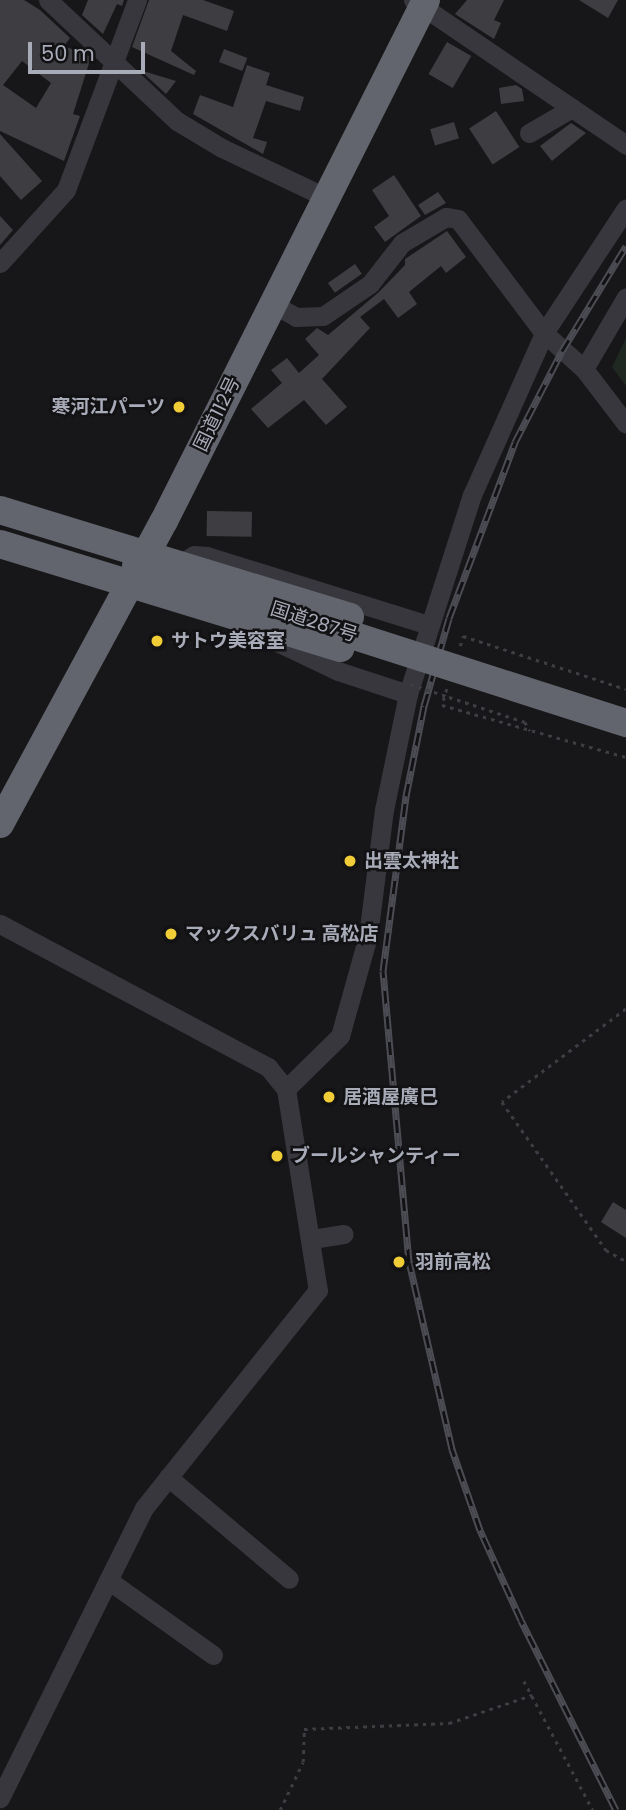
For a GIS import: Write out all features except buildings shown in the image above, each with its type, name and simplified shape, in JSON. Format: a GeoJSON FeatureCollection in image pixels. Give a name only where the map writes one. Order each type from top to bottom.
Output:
{"type":"FeatureCollection","features":[{"type":"Feature","properties":{"kind":"highway","name":"国道112号"},"geometry":{"type":"LineString","coordinates":[[0,824],[148,552],[420,2]]}},
{"type":"Feature","properties":{"kind":"highway"},"geometry":{"type":"LineString","coordinates":[[2,527],[148,552],[626,709]]}},
{"type":"Feature","properties":{"kind":"highway"},"geometry":{"type":"LineString","coordinates":[[2,527],[172,595],[626,739]]}},
{"type":"Feature","properties":{"kind":"highway","name":"国道287号"},"geometry":{"type":"LineString","coordinates":[[2,527],[626,723]]}},
{"type":"Feature","properties":{"kind":"street"},"geometry":{"type":"LineString","coordinates":[[48,0],[190,130],[325,197]]}},
{"type":"Feature","properties":{"kind":"street"},"geometry":{"type":"LineString","coordinates":[[0,263],[66,190],[137,0]]}},
{"type":"Feature","properties":{"kind":"street"},"geometry":{"type":"LineString","coordinates":[[420,2],[626,145]]}},
{"type":"Feature","properties":{"kind":"street"},"geometry":{"type":"LineString","coordinates":[[529,133],[572,108]]}},
{"type":"Feature","properties":{"kind":"street"},"geometry":{"type":"LineString","coordinates":[[286,1089],[341,1036],[368,936],[384,810],[409,689],[472,495],[544,333],[626,208]]}},
{"type":"Feature","properties":{"kind":"street"},"geometry":{"type":"LineString","coordinates":[[271,303],[296,317],[323,316],[370,284],[402,243],[446,217],[458,219],[544,333],[584,369],[626,424]]}},
{"type":"Feature","properties":{"kind":"street"},"geometry":{"type":"LineString","coordinates":[[584,369],[626,297]]}},
{"type":"Feature","properties":{"kind":"street"},"geometry":{"type":"LineString","coordinates":[[182,563],[194,555],[207,556],[428,625]]}},
{"type":"Feature","properties":{"kind":"street"},"geometry":{"type":"LineString","coordinates":[[172,595],[184,612],[302,651],[338,671],[409,689]]}},
{"type":"Feature","properties":{"kind":"street"},"geometry":{"type":"LineString","coordinates":[[0,924],[268,1067],[286,1089],[318,1290],[144,1508],[0,1798]]}},
{"type":"Feature","properties":{"kind":"street"},"geometry":{"type":"LineString","coordinates":[[312,1239],[344,1234]]}},
{"type":"Feature","properties":{"kind":"street"},"geometry":{"type":"LineString","coordinates":[[169,1477],[289,1579]]}},
{"type":"Feature","properties":{"kind":"street"},"geometry":{"type":"LineString","coordinates":[[108,1580],[213,1655]]}},
{"type":"Feature","properties":{"kind":"path"},"geometry":{"type":"LineString","coordinates":[[409,689],[449,697],[525,722],[530,731]]}},
{"type":"Feature","properties":{"kind":"path"},"geometry":{"type":"LineString","coordinates":[[626,1009],[502,1102],[606,1250],[626,1261]]}},
{"type":"Feature","properties":{"kind":"path"},"geometry":{"type":"LineString","coordinates":[[524,1681],[593,1810]]}},
{"type":"Feature","properties":{"kind":"path"},"geometry":{"type":"LineString","coordinates":[[280,1810],[303,1762],[304,1729],[449,1723],[531,1695]]}},
{"type":"Feature","properties":{"kind":"shaded area"},"geometry":{"type":"Polygon","coordinates":[[[626,338],[626,386],[612,367],[626,338]]]}},
{"type":"Feature","properties":{"kind":"railway"},"geometry":{"type":"LineString","coordinates":[[616,1810],[521,1620],[480,1530],[452,1449],[409,1262],[383,971],[406,796],[424,706],[449,618],[515,442],[562,351],[626,246]]}},
{"type":"Feature","properties":{"kind":"place","name":"寒河江パーツ"},"geometry":{"type":"Point","coordinates":[179,407]}},
{"type":"Feature","properties":{"kind":"place","name":"サトウ美容室"},"geometry":{"type":"Point","coordinates":[157,641]}},
{"type":"Feature","properties":{"kind":"place","name":"出雲太神社"},"geometry":{"type":"Point","coordinates":[350,861]}},
{"type":"Feature","properties":{"kind":"place","name":"マックスバリュ 高松店"},"geometry":{"type":"Point","coordinates":[171,934]}},
{"type":"Feature","properties":{"kind":"place","name":"居酒屋廣巳"},"geometry":{"type":"Point","coordinates":[329,1097]}},
{"type":"Feature","properties":{"kind":"place","name":"ブールシャンティー"},"geometry":{"type":"Point","coordinates":[277,1156]}},
{"type":"Feature","properties":{"kind":"place","name":"羽前高松"},"geometry":{"type":"Point","coordinates":[399,1262]}}]}
